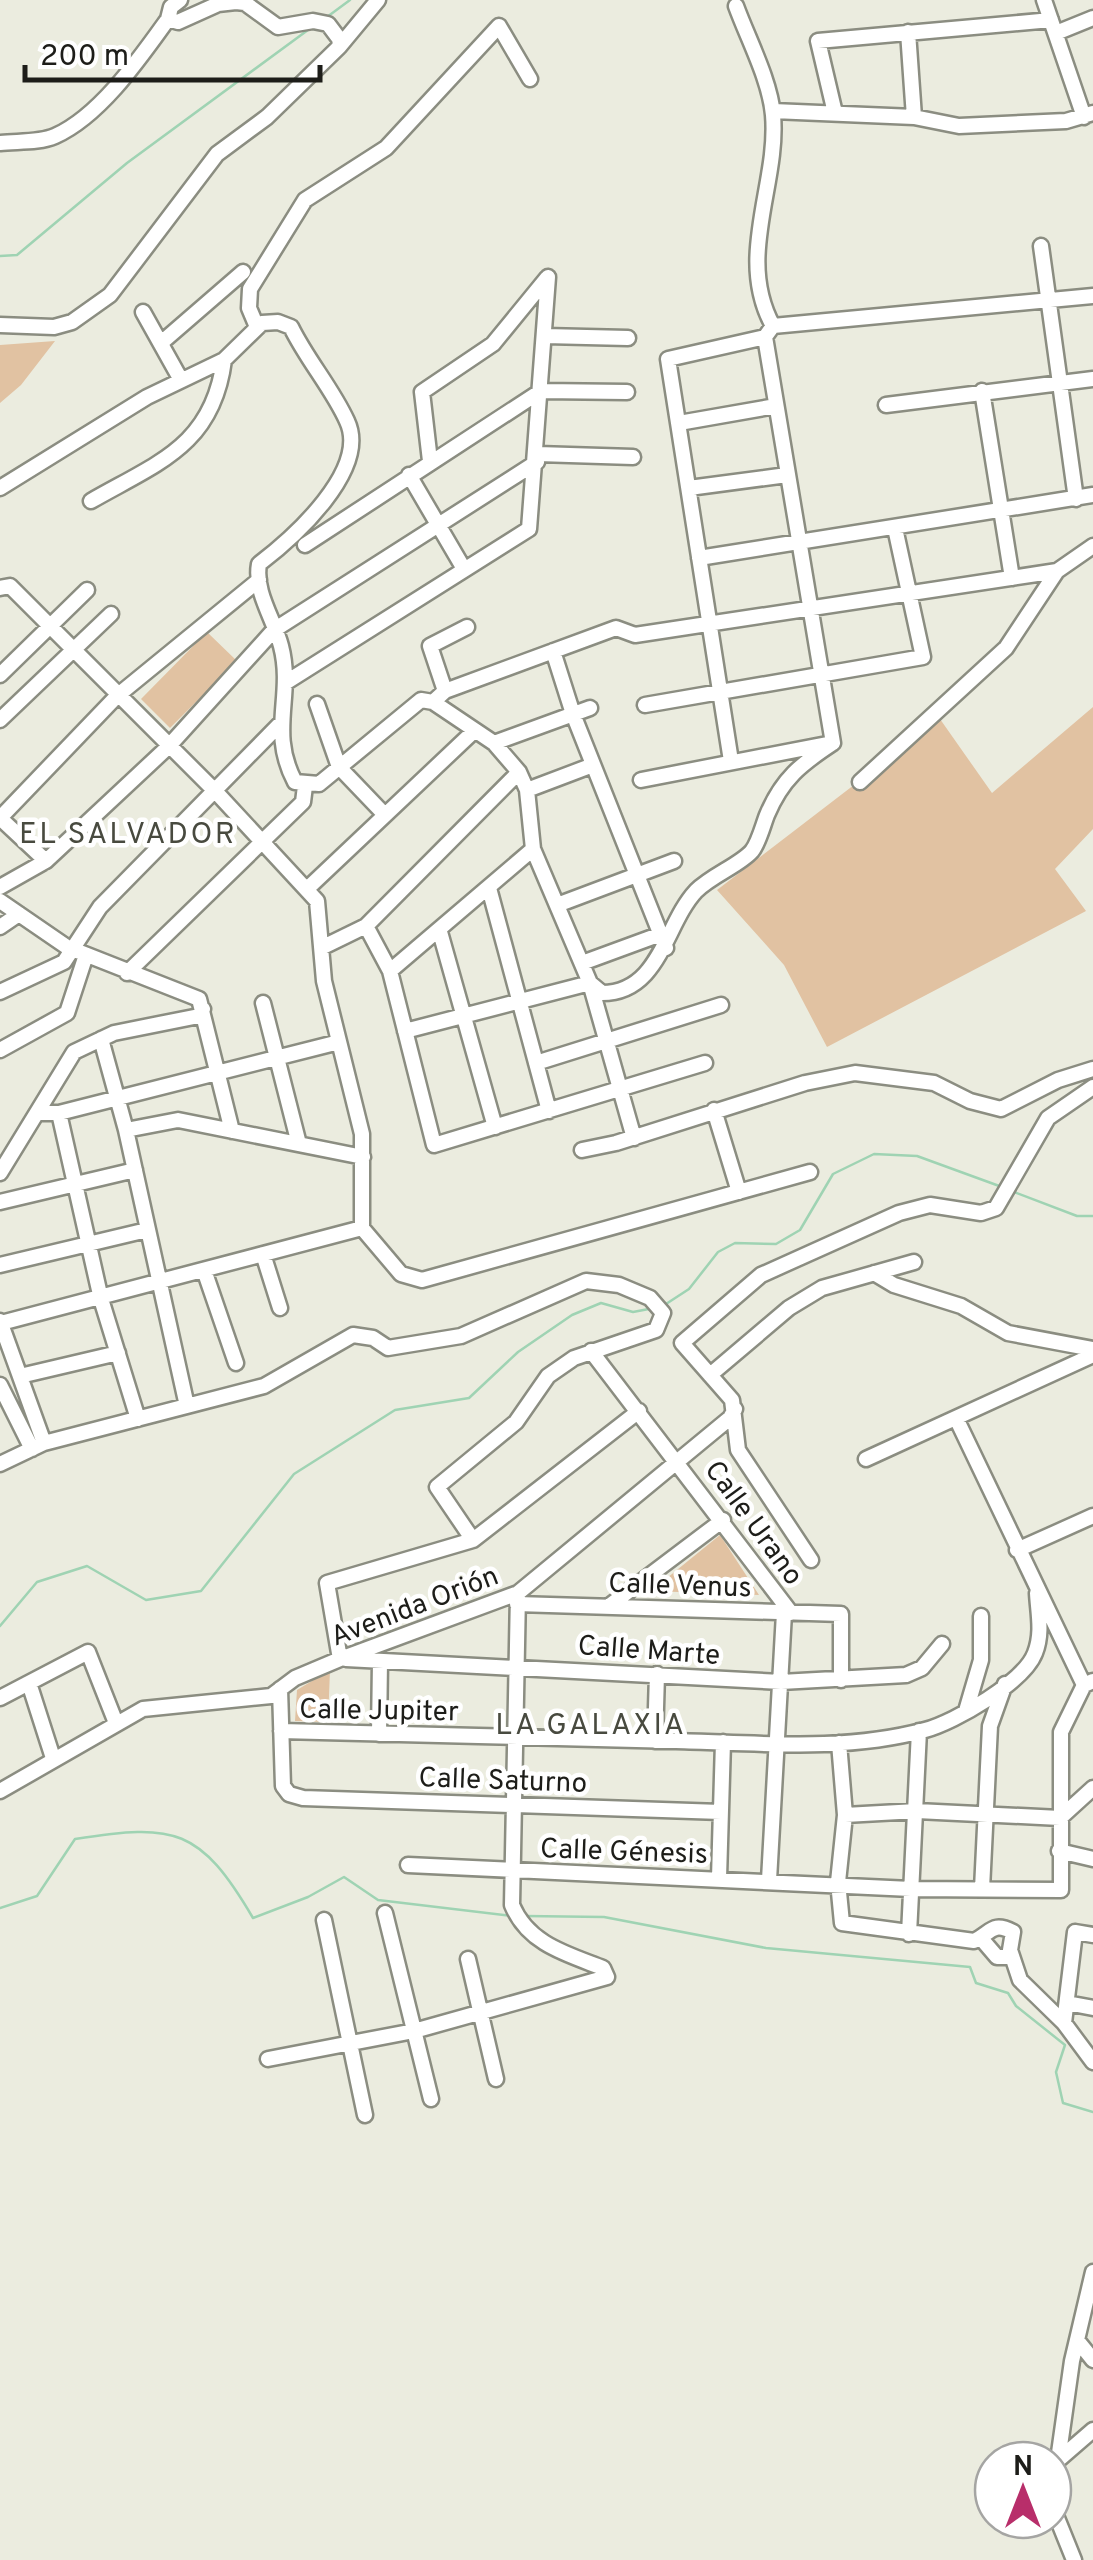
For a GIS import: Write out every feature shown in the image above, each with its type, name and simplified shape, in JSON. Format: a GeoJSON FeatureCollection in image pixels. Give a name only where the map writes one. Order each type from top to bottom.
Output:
{"type":"FeatureCollection","features":[{"type":"Feature","properties":{"kind":"street"},"geometry":{"type":"LineString","coordinates":[[0,143],[55,136],[123,82],[168,19],[168,10],[180,0]]}},
{"type":"Feature","properties":{"kind":"street"},"geometry":{"type":"LineString","coordinates":[[0,325],[54,327],[72,322],[110,295],[217,154],[266,117],[338,47],[378,0]]}},
{"type":"Feature","properties":{"kind":"street"},"geometry":{"type":"LineString","coordinates":[[773,111],[914,117],[959,126],[1088,115],[1044,0]]}},
{"type":"Feature","properties":{"kind":"street"},"geometry":{"type":"LineString","coordinates":[[168,19],[178,22],[218,4],[245,3],[278,27],[313,21],[328,24],[340,40],[338,47]]}},
{"type":"Feature","properties":{"kind":"street"},"geometry":{"type":"LineString","coordinates":[[736,6],[773,111],[758,246],[763,307],[818,674],[833,743]]}},
{"type":"Feature","properties":{"kind":"street"},"geometry":{"type":"LineString","coordinates":[[835,113],[818,40],[1054,26],[1093,18]]}},
{"type":"Feature","properties":{"kind":"street"},"geometry":{"type":"LineString","coordinates":[[258,327],[249,308],[250,290],[305,200],[386,148],[499,26],[530,79]]}},
{"type":"Feature","properties":{"kind":"street"},"geometry":{"type":"LineString","coordinates":[[908,32],[914,117]]}},
{"type":"Feature","properties":{"kind":"street"},"geometry":{"type":"LineString","coordinates":[[1041,246],[1076,498]]}},
{"type":"Feature","properties":{"kind":"street"},"geometry":{"type":"LineString","coordinates":[[161,344],[244,272]]}},
{"type":"Feature","properties":{"kind":"street"},"geometry":{"type":"LineString","coordinates":[[285,683],[528,529],[537,458],[548,278],[493,344],[422,392],[430,461]]}},
{"type":"Feature","properties":{"kind":"street"},"geometry":{"type":"LineString","coordinates":[[731,761],[668,359],[769,332],[1093,296]]}},
{"type":"Feature","properties":{"kind":"street"},"geometry":{"type":"LineString","coordinates":[[143,312],[181,380]]}},
{"type":"Feature","properties":{"kind":"street"},"geometry":{"type":"LineString","coordinates":[[0,488],[181,380],[224,360],[258,327],[278,322],[291,327],[313,370],[348,422],[352,440],[349,456],[329,496],[295,537],[259,564],[259,580],[285,683],[279,724],[285,764],[295,782],[305,786],[319,784],[411,704],[433,702],[445,691],[616,628],[636,635],[1057,571]]}},
{"type":"Feature","properties":{"kind":"street"},"geometry":{"type":"LineString","coordinates":[[545,336],[628,338]]}},
{"type":"Feature","properties":{"kind":"street"},"geometry":{"type":"LineString","coordinates":[[91,501],[192,442],[221,384],[224,360]]}},
{"type":"Feature","properties":{"kind":"street"},"geometry":{"type":"LineString","coordinates":[[886,405],[1093,378]]}},
{"type":"Feature","properties":{"kind":"street"},"geometry":{"type":"LineString","coordinates":[[305,545],[542,391],[628,392]]}},
{"type":"Feature","properties":{"kind":"street"},"geometry":{"type":"LineString","coordinates":[[982,391],[1012,578]]}},
{"type":"Feature","properties":{"kind":"street"},"geometry":{"type":"LineString","coordinates":[[678,423],[776,406]]}},
{"type":"Feature","properties":{"kind":"street"},"geometry":{"type":"LineString","coordinates":[[0,887],[46,861],[168,747],[274,630],[537,458],[633,457]]}},
{"type":"Feature","properties":{"kind":"street"},"geometry":{"type":"LineString","coordinates":[[408,475],[464,570]]}},
{"type":"Feature","properties":{"kind":"street"},"geometry":{"type":"LineString","coordinates":[[688,488],[787,475]]}},
{"type":"Feature","properties":{"kind":"street"},"geometry":{"type":"LineString","coordinates":[[699,558],[1093,495]]}},
{"type":"Feature","properties":{"kind":"street"},"geometry":{"type":"LineString","coordinates":[[645,705],[923,658],[895,528]]}},
{"type":"Feature","properties":{"kind":"street"},"geometry":{"type":"LineString","coordinates":[[860,782],[1006,648],[1057,571],[1093,546]]}},
{"type":"Feature","properties":{"kind":"street"},"geometry":{"type":"LineString","coordinates":[[46,861],[0,818],[117,696],[259,580]]}},
{"type":"Feature","properties":{"kind":"street"},"geometry":{"type":"LineString","coordinates":[[5,587],[216,792],[317,901],[324,980],[356,1102],[363,1157],[362,1228],[401,1274],[422,1280],[810,1172]]}},
{"type":"Feature","properties":{"kind":"street"},"geometry":{"type":"LineString","coordinates":[[0,674],[87,590]]}},
{"type":"Feature","properties":{"kind":"street"},"geometry":{"type":"LineString","coordinates":[[0,720],[111,614]]}},
{"type":"Feature","properties":{"kind":"street"},"geometry":{"type":"LineString","coordinates":[[445,691],[430,646],[468,627]]}},
{"type":"Feature","properties":{"kind":"street"},"geometry":{"type":"LineString","coordinates":[[553,651],[573,714],[664,941]]}},
{"type":"Feature","properties":{"kind":"street"},"geometry":{"type":"LineString","coordinates":[[433,702],[494,744],[519,772],[527,790],[533,849],[590,983],[634,1138]]}},
{"type":"Feature","properties":{"kind":"street"},"geometry":{"type":"LineString","coordinates":[[317,704],[339,767],[386,815]]}},
{"type":"Feature","properties":{"kind":"street"},"geometry":{"type":"LineString","coordinates":[[494,744],[590,708]]}},
{"type":"Feature","properties":{"kind":"street"},"geometry":{"type":"LineString","coordinates":[[0,1050],[68,1012],[80,952],[100,907],[279,724]]}},
{"type":"Feature","properties":{"kind":"street"},"geometry":{"type":"LineString","coordinates":[[308,888],[473,732]]}},
{"type":"Feature","properties":{"kind":"street"},"geometry":{"type":"LineString","coordinates":[[642,780],[833,743]]}},
{"type":"Feature","properties":{"kind":"street"},"geometry":{"type":"LineString","coordinates":[[590,983],[602,993],[616,993],[635,982],[691,896],[714,873],[752,851],[777,790],[791,771],[833,743]]}},
{"type":"Feature","properties":{"kind":"street"},"geometry":{"type":"LineString","coordinates":[[527,790],[593,765]]}},
{"type":"Feature","properties":{"kind":"street"},"geometry":{"type":"LineString","coordinates":[[323,947],[366,926],[519,772]]}},
{"type":"Feature","properties":{"kind":"street"},"geometry":{"type":"LineString","coordinates":[[127,972],[303,802],[305,786]]}},
{"type":"Feature","properties":{"kind":"street"},"geometry":{"type":"LineString","coordinates":[[390,971],[533,849]]}},
{"type":"Feature","properties":{"kind":"street"},"geometry":{"type":"LineString","coordinates":[[557,905],[674,861]]}},
{"type":"Feature","properties":{"kind":"street"},"geometry":{"type":"LineString","coordinates":[[489,888],[549,1111]]}},
{"type":"Feature","properties":{"kind":"street"},"geometry":{"type":"LineString","coordinates":[[0,901],[80,952],[198,999],[232,1131]]}},
{"type":"Feature","properties":{"kind":"street"},"geometry":{"type":"LineString","coordinates":[[0,927],[19,914]]}},
{"type":"Feature","properties":{"kind":"street"},"geometry":{"type":"LineString","coordinates":[[366,926],[390,971],[434,1145],[706,1064]]}},
{"type":"Feature","properties":{"kind":"street"},"geometry":{"type":"LineString","coordinates":[[440,932],[494,1127]]}},
{"type":"Feature","properties":{"kind":"street"},"geometry":{"type":"LineString","coordinates":[[582,963],[664,941]]}},
{"type":"Feature","properties":{"kind":"street"},"geometry":{"type":"LineString","coordinates":[[0,992],[80,952]]}},
{"type":"Feature","properties":{"kind":"street"},"geometry":{"type":"LineString","coordinates":[[405,1031],[590,983]]}},
{"type":"Feature","properties":{"kind":"street"},"geometry":{"type":"LineString","coordinates":[[264,1003],[299,1144]]}},
{"type":"Feature","properties":{"kind":"street"},"geometry":{"type":"LineString","coordinates":[[536,1063],[722,1005]]}},
{"type":"Feature","properties":{"kind":"street"},"geometry":{"type":"LineString","coordinates":[[0,1173],[74,1052],[100,1039],[198,1016],[203,1009]]}},
{"type":"Feature","properties":{"kind":"street"},"geometry":{"type":"LineString","coordinates":[[100,1039],[126,1130],[186,1406]]}},
{"type":"Feature","properties":{"kind":"street"},"geometry":{"type":"LineString","coordinates":[[38,1113],[59,1113],[339,1042]]}},
{"type":"Feature","properties":{"kind":"street"},"geometry":{"type":"LineString","coordinates":[[582,1150],[855,1073],[934,1083],[970,1101],[1001,1109],[1058,1080],[1093,1069]]}},
{"type":"Feature","properties":{"kind":"street"},"geometry":{"type":"LineString","coordinates":[[812,1560],[738,1450],[735,1409],[682,1343],[762,1276],[913,1207],[981,1213],[996,1208],[1010,1190],[1048,1118],[1093,1087]]}},
{"type":"Feature","properties":{"kind":"street"},"geometry":{"type":"LineString","coordinates":[[714,1110],[740,1192]]}},
{"type":"Feature","properties":{"kind":"street"},"geometry":{"type":"LineString","coordinates":[[59,1113],[101,1299],[138,1419]]}},
{"type":"Feature","properties":{"kind":"street"},"geometry":{"type":"LineString","coordinates":[[126,1130],[178,1120],[363,1157]]}},
{"type":"Feature","properties":{"kind":"street"},"geometry":{"type":"LineString","coordinates":[[0,1202],[134,1170]]}},
{"type":"Feature","properties":{"kind":"street"},"geometry":{"type":"LineString","coordinates":[[38,1446],[20,1376],[0,1322],[101,1299],[362,1228]]}},
{"type":"Feature","properties":{"kind":"street"},"geometry":{"type":"LineString","coordinates":[[0,1265],[147,1230]]}},
{"type":"Feature","properties":{"kind":"street"},"geometry":{"type":"LineString","coordinates":[[263,1254],[280,1308]]}},
{"type":"Feature","properties":{"kind":"street"},"geometry":{"type":"LineString","coordinates":[[710,1375],[800,1300],[822,1288],[914,1262]]}},
{"type":"Feature","properties":{"kind":"street"},"geometry":{"type":"LineString","coordinates":[[204,1270],[236,1363]]}},
{"type":"Feature","properties":{"kind":"street"},"geometry":{"type":"LineString","coordinates":[[874,1273],[894,1285],[960,1306],[1008,1333],[1093,1352]]}},
{"type":"Feature","properties":{"kind":"street"},"geometry":{"type":"LineString","coordinates":[[0,1464],[38,1446],[264,1386],[353,1335],[373,1338],[388,1348],[461,1336],[586,1281],[620,1285],[650,1298],[660,1307],[663,1320],[656,1330],[592,1351],[548,1376],[516,1422],[437,1488],[473,1540]]}},
{"type":"Feature","properties":{"kind":"street","name":"Calle Urano"},"geometry":{"type":"LineString","coordinates":[[592,1351],[723,1520],[787,1613],[775,1744],[769,1880]]}},
{"type":"Feature","properties":{"kind":"street"},"geometry":{"type":"LineString","coordinates":[[20,1376],[118,1352]]}},
{"type":"Feature","properties":{"kind":"street"},"geometry":{"type":"LineString","coordinates":[[866,1459],[1093,1352]]}},
{"type":"Feature","properties":{"kind":"street"},"geometry":{"type":"LineString","coordinates":[[0,1385],[38,1446]]}},
{"type":"Feature","properties":{"kind":"street","name":"Avenida Orión"},"geometry":{"type":"LineString","coordinates":[[116,1723],[143,1709],[235,1703],[271,1696],[340,1658],[518,1598],[730,1418],[735,1409]]}},
{"type":"Feature","properties":{"kind":"street"},"geometry":{"type":"LineString","coordinates":[[340,1658],[327,1583],[473,1540],[639,1411]]}},
{"type":"Feature","properties":{"kind":"street"},"geometry":{"type":"LineString","coordinates":[[956,1418],[1037,1593],[1088,1683],[1061,1732],[1059,1852],[1093,1859]]}},
{"type":"Feature","properties":{"kind":"street"},"geometry":{"type":"LineString","coordinates":[[1017,1550],[1093,1516]]}},
{"type":"Feature","properties":{"kind":"street"},"geometry":{"type":"LineString","coordinates":[[609,1606],[723,1520]]}},
{"type":"Feature","properties":{"kind":"street"},"geometry":{"type":"LineString","coordinates":[[982,1890],[990,1726],[1006,1684],[1034,1656],[1040,1634],[1037,1593]]}},
{"type":"Feature","properties":{"kind":"street"},"geometry":{"type":"LineString","coordinates":[[268,2059],[481,2014],[607,1978],[602,1968],[543,1944],[512,1906],[518,1598]]}},
{"type":"Feature","properties":{"kind":"street","name":"Calle Venus"},"geometry":{"type":"LineString","coordinates":[[518,1598],[609,1606],[841,1614],[842,1680]]}},
{"type":"Feature","properties":{"kind":"street"},"geometry":{"type":"LineString","coordinates":[[965,1712],[981,1660],[981,1616]]}},
{"type":"Feature","properties":{"kind":"street","name":"Calle Marte"},"geometry":{"type":"LineString","coordinates":[[340,1658],[782,1682],[906,1675],[922,1668],[942,1644]]}},
{"type":"Feature","properties":{"kind":"street"},"geometry":{"type":"LineString","coordinates":[[0,1698],[88,1652],[116,1723],[0,1791]]}},
{"type":"Feature","properties":{"kind":"street"},"geometry":{"type":"LineString","coordinates":[[379,1734],[380,1660]]}},
{"type":"Feature","properties":{"kind":"street"},"geometry":{"type":"LineString","coordinates":[[656,1740],[657,1674]]}},
{"type":"Feature","properties":{"kind":"street"},"geometry":{"type":"LineString","coordinates":[[29,1683],[53,1758]]}},
{"type":"Feature","properties":{"kind":"street","name":"Calle Jupiter"},"geometry":{"type":"LineString","coordinates":[[281,1732],[839,1743],[919,1731],[965,1712],[1006,1684]]}},
{"type":"Feature","properties":{"kind":"street"},"geometry":{"type":"LineString","coordinates":[[280,1689],[281,1732]]}},
{"type":"Feature","properties":{"kind":"street"},"geometry":{"type":"LineString","coordinates":[[909,1934],[919,1731]]}},
{"type":"Feature","properties":{"kind":"street","name":"Calle Saturno"},"geometry":{"type":"LineString","coordinates":[[281,1732],[284,1791],[303,1798],[722,1812]]}},
{"type":"Feature","properties":{"kind":"street"},"geometry":{"type":"LineString","coordinates":[[719,1878],[723,1742]]}},
{"type":"Feature","properties":{"kind":"street"},"geometry":{"type":"LineString","coordinates":[[839,1743],[845,1815],[838,1882],[842,1923],[974,1941],[985,1936],[991,1926],[1002,1926],[1012,1932],[1012,1956],[1020,1980],[1064,2024],[1093,2062]]}},
{"type":"Feature","properties":{"kind":"street"},"geometry":{"type":"LineString","coordinates":[[845,1815],[916,1810],[1060,1818],[1093,1788]]}},
{"type":"Feature","properties":{"kind":"street","name":"Calle Génesis"},"geometry":{"type":"LineString","coordinates":[[408,1864],[838,1882],[910,1889],[1061,1890],[1059,1852]]}},
{"type":"Feature","properties":{"kind":"street"},"geometry":{"type":"LineString","coordinates":[[385,1913],[431,2099]]}},
{"type":"Feature","properties":{"kind":"street"},"geometry":{"type":"LineString","coordinates":[[324,1920],[365,2115]]}},
{"type":"Feature","properties":{"kind":"street"},"geometry":{"type":"LineString","coordinates":[[1064,2024],[1075,1932],[1093,1935]]}},
{"type":"Feature","properties":{"kind":"street"},"geometry":{"type":"LineString","coordinates":[[985,1943],[997,1956],[1012,1956]]}},
{"type":"Feature","properties":{"kind":"street"},"geometry":{"type":"LineString","coordinates":[[468,1959],[496,2078]]}},
{"type":"Feature","properties":{"kind":"street"},"geometry":{"type":"LineString","coordinates":[[1066,2002],[1093,2008]]}},
{"type":"Feature","properties":{"kind":"street"},"geometry":{"type":"LineString","coordinates":[[1059,2440],[1093,2272]]}},
{"type":"Feature","properties":{"kind":"street"},"geometry":{"type":"LineString","coordinates":[[1077,2340],[1093,2360]]}},
{"type":"Feature","properties":{"kind":"street"},"geometry":{"type":"LineString","coordinates":[[1073,2447],[1093,2430]]}},
{"type":"Feature","properties":{"kind":"shaded area"},"geometry":{"type":"Polygon","coordinates":[[[55,341],[21,385],[0,403],[0,345],[55,341]]]}},
{"type":"Feature","properties":{"kind":"shaded area"},"geometry":{"type":"Polygon","coordinates":[[[207,632],[237,661],[170,728],[141,699],[207,632]]]}},
{"type":"Feature","properties":{"kind":"shaded area"},"geometry":{"type":"Polygon","coordinates":[[[1093,707],[1093,829],[1055,869],[1086,911],[827,1047],[784,965],[717,890],[940,719],[992,793],[1093,707]]]}},
{"type":"Feature","properties":{"kind":"shaded area"},"geometry":{"type":"Polygon","coordinates":[[[720,1535],[759,1595],[651,1591],[720,1535]]]}},
{"type":"Feature","properties":{"kind":"shaded area"},"geometry":{"type":"Polygon","coordinates":[[[330,1670],[328,1722],[295,1721],[297,1690],[330,1670]]]}},
{"type":"Feature","properties":{"kind":"waterway"},"geometry":{"type":"LineString","coordinates":[[327,17],[350,0]]}},
{"type":"Feature","properties":{"kind":"waterway"},"geometry":{"type":"LineString","coordinates":[[0,256],[17,255],[127,163],[312,27]]}},
{"type":"Feature","properties":{"kind":"waterway"},"geometry":{"type":"LineString","coordinates":[[666,1304],[689,1289],[718,1252],[735,1243],[776,1244],[800,1230],[833,1174],[874,1154],[917,1156],[1002,1187]]}},
{"type":"Feature","properties":{"kind":"waterway"},"geometry":{"type":"LineString","coordinates":[[1014,1192],[1077,1216],[1093,1216]]}},
{"type":"Feature","properties":{"kind":"waterway"},"geometry":{"type":"LineString","coordinates":[[0,1626],[37,1582],[87,1566],[146,1600],[201,1591],[294,1474],[395,1410],[469,1398],[518,1352],[572,1315],[601,1303],[633,1312],[654,1308]]}},
{"type":"Feature","properties":{"kind":"waterway"},"geometry":{"type":"LineString","coordinates":[[0,1908],[37,1896],[75,1839],[138,1832],[161,1833],[200,1849],[217,1865],[253,1918],[308,1897],[344,1877],[378,1900],[512,1916]]}},
{"type":"Feature","properties":{"kind":"waterway"},"geometry":{"type":"LineString","coordinates":[[525,1916],[604,1917],[766,1948],[970,1967],[976,1983],[1008,1993],[1016,2006],[1065,2045],[1056,2072],[1063,2103],[1093,2112]]}},
{"type":"Feature","properties":{"kind":"district","name":"EL SALVADOR"},"geometry":{"type":"Point","coordinates":[128,833]}},
{"type":"Feature","properties":{"kind":"district","name":"LA GALAXIA"},"geometry":{"type":"Point","coordinates":[591,1724]}}]}
